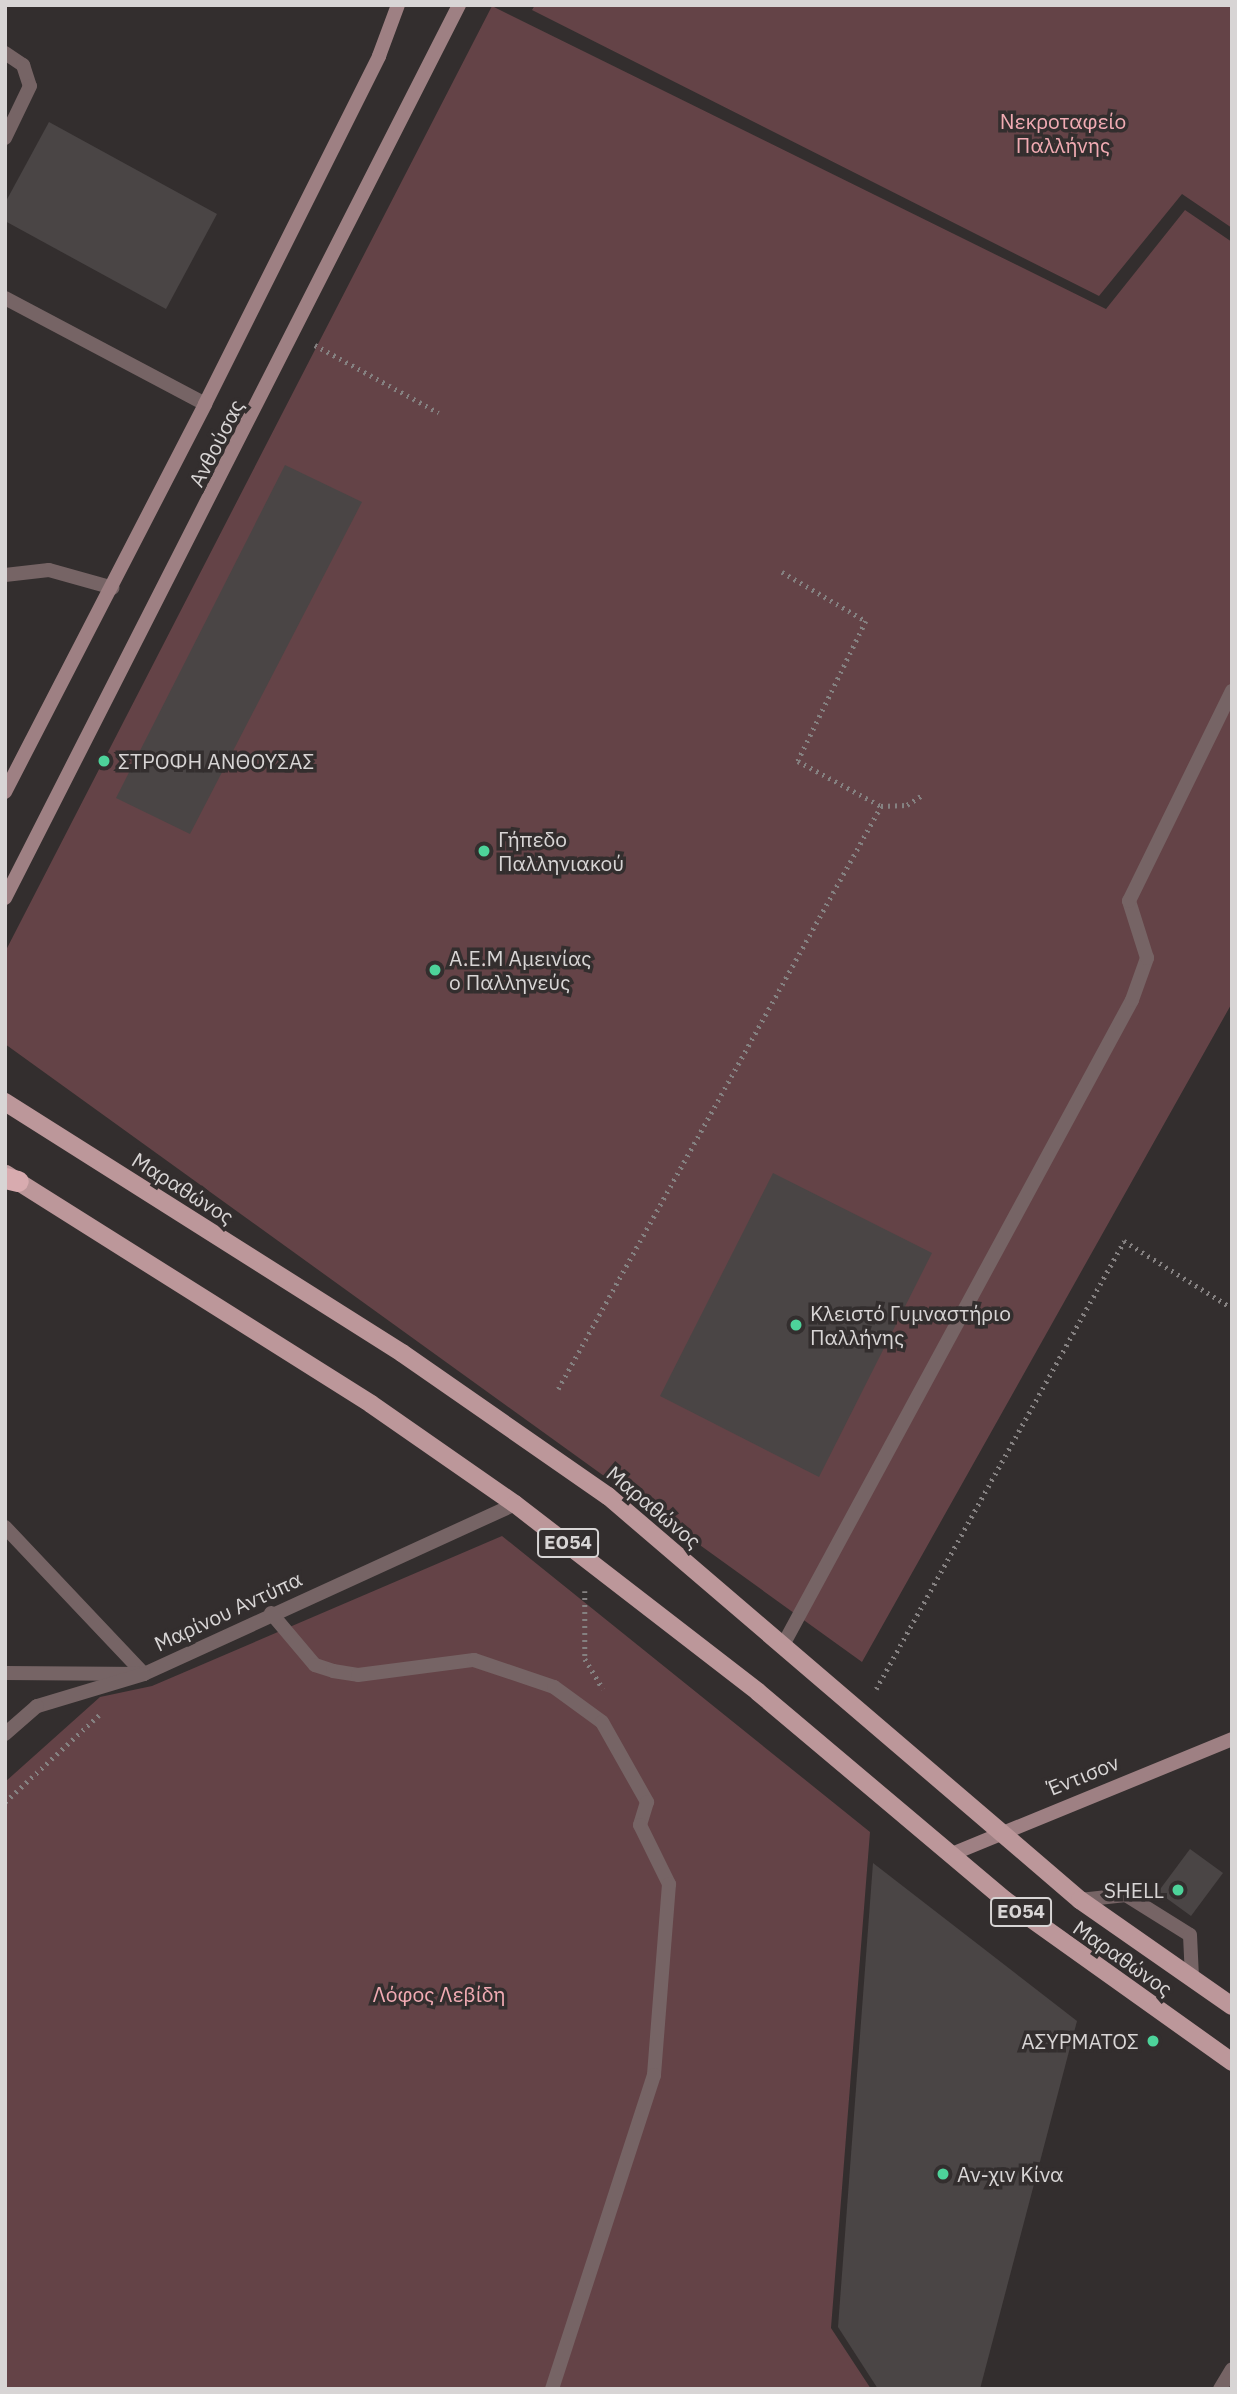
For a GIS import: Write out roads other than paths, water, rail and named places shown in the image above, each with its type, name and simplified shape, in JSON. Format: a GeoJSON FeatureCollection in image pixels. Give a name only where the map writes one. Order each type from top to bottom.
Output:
{"type":"FeatureCollection","features":[{"type":"Feature","properties":{"kind":"main road","name":"Μαραθώνος"},"geometry":{"type":"LineString","coordinates":[[5,1102],[506,1422],[608,1496],[863,1711],[1080,1900],[1232,2006]]}},
{"type":"Feature","properties":{"kind":"main road","name":"Μαραθώνος"},"geometry":{"type":"LineString","coordinates":[[9,1177],[371,1404],[586,1555],[1032,1921],[1232,2062]]}},
{"type":"Feature","properties":{"kind":"street","name":"Ανθούσας"},"geometry":{"type":"LineString","coordinates":[[5,792],[113,588],[379,57],[398,5]]}},
{"type":"Feature","properties":{"kind":"street","name":"Ανθούσας"},"geometry":{"type":"LineString","coordinates":[[5,898],[296,335],[459,5]]}},
{"type":"Feature","properties":{"kind":"street"},"geometry":{"type":"LineString","coordinates":[[5,53],[23,65],[30,86],[5,138]]}},
{"type":"Feature","properties":{"kind":"street"},"geometry":{"type":"LineString","coordinates":[[5,298],[205,404]]}},
{"type":"Feature","properties":{"kind":"street"},"geometry":{"type":"LineString","coordinates":[[5,575],[49,570],[113,588]]}},
{"type":"Feature","properties":{"kind":"street"},"geometry":{"type":"LineString","coordinates":[[783,1645],[1132,1000],[1147,958],[1129,901],[1232,691]]}},
{"type":"Feature","properties":{"kind":"street","name":"Μαρίνου Αντύπα"},"geometry":{"type":"LineString","coordinates":[[5,1527],[144,1674],[271,1613],[514,1504]]}},
{"type":"Feature","properties":{"kind":"street"},"geometry":{"type":"LineString","coordinates":[[271,1613],[315,1665],[333,1671],[358,1675],[454,1660],[490,1662],[554,1687],[602,1722],[648,1802],[640,1825],[669,1884],[654,2075],[552,2389]]}},
{"type":"Feature","properties":{"kind":"street"},"geometry":{"type":"LineString","coordinates":[[5,1673],[144,1674]]}},
{"type":"Feature","properties":{"kind":"street"},"geometry":{"type":"LineString","coordinates":[[5,1734],[37,1706],[144,1674]]}},
{"type":"Feature","properties":{"kind":"street","name":"Έντισον"},"geometry":{"type":"LineString","coordinates":[[952,1854],[1000,1830],[1232,1739]]}},
{"type":"Feature","properties":{"kind":"street"},"geometry":{"type":"LineString","coordinates":[[1080,1900],[1126,1895],[1190,1935],[1192,1978]]}},
{"type":"Feature","properties":{"kind":"street"},"geometry":{"type":"LineString","coordinates":[[1220,2389],[1232,2369]]}},
{"type":"Feature","properties":{"kind":"place","name":"ΣΤΡΟΦΗ ΑΝΘΟΥΣΑΣ"},"geometry":{"type":"Point","coordinates":[104,761]}},
{"type":"Feature","properties":{"kind":"place","name":"Γήπεδο Παλληνιακού"},"geometry":{"type":"Point","coordinates":[484,851]}},
{"type":"Feature","properties":{"kind":"place","name":"Α.Ε.Μ Αμεινίας ο Παλληνεύς"},"geometry":{"type":"Point","coordinates":[435,970]}},
{"type":"Feature","properties":{"kind":"place","name":"Κλειστό Γυμναστήριο Παλλήνης"},"geometry":{"type":"Point","coordinates":[796,1325]}},
{"type":"Feature","properties":{"kind":"place","name":"SHELL"},"geometry":{"type":"Point","coordinates":[1178,1890]}},
{"type":"Feature","properties":{"kind":"place","name":"ΑΣΥΡΜΑΤΟΣ"},"geometry":{"type":"Point","coordinates":[1153,2041]}},
{"type":"Feature","properties":{"kind":"place","name":"Αν-χιν Κίνα"},"geometry":{"type":"Point","coordinates":[943,2174]}},
{"type":"Feature","properties":{"kind":"park label","name":"Νεκροταφείο Παλλήνης"},"geometry":{"type":"Point","coordinates":[1063,133]}},
{"type":"Feature","properties":{"kind":"park label","name":"Λόφος Λεβίδη"},"geometry":{"type":"Point","coordinates":[439,1994]}}]}
